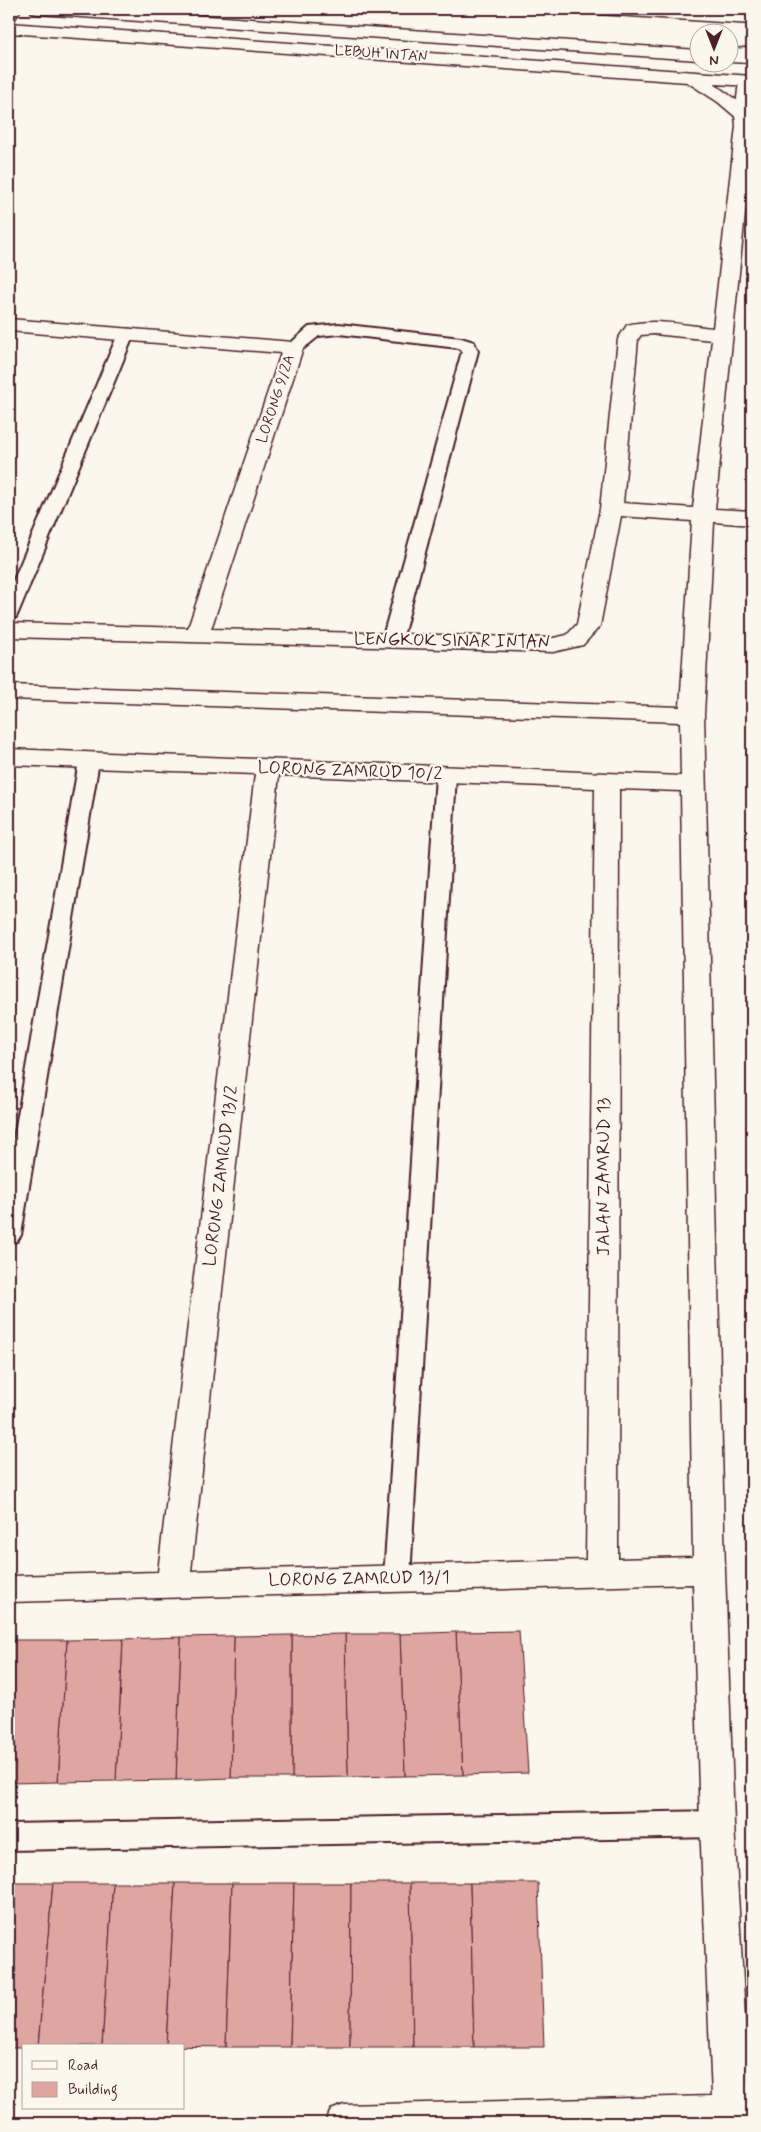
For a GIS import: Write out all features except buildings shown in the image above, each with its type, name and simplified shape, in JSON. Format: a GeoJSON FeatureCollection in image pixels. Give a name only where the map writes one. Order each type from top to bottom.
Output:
{"type":"FeatureCollection","features":[{"type":"Feature","properties":{"kind":"street"},"geometry":{"type":"LineString","coordinates":[[9,15],[12,9]]}},
{"type":"Feature","properties":{"kind":"street","name":"LEBUH INTAN"},"geometry":{"type":"LineString","coordinates":[[38,9],[688,54]]}},
{"type":"Feature","properties":{"kind":"street"},"geometry":{"type":"LineString","coordinates":[[599,9],[752,19]]}},
{"type":"Feature","properties":{"kind":"street","name":"LEBUH INTAN"},"geometry":{"type":"LineString","coordinates":[[9,28],[750,81]]}},
{"type":"Feature","properties":{"kind":"street"},"geometry":{"type":"LineString","coordinates":[[738,54],[752,52]]}},
{"type":"Feature","properties":{"kind":"street"},"geometry":{"type":"LineString","coordinates":[[738,57],[752,58]]}},
{"type":"Feature","properties":{"kind":"street"},"geometry":{"type":"LineString","coordinates":[[690,76],[748,113]]}},
{"type":"Feature","properties":{"kind":"street"},"geometry":{"type":"LineString","coordinates":[[344,2123],[731,2118],[717,1824],[709,1570],[692,715],[703,515],[750,81]]}},
{"type":"Feature","properties":{"kind":"street"},"geometry":{"type":"LineString","coordinates":[[733,237],[752,238]]}},
{"type":"Feature","properties":{"kind":"street","name":"LORONG 9/2A"},"geometry":{"type":"LineString","coordinates":[[9,325],[293,348],[197,635]]}},
{"type":"Feature","properties":{"kind":"street","name":"LENGKOK SINAR INTAN"},"geometry":{"type":"LineString","coordinates":[[9,630],[554,645],[575,640],[588,626],[611,509],[628,339],[634,329],[654,328],[723,335]]}},
{"type":"Feature","properties":{"kind":"street"},"geometry":{"type":"LineString","coordinates":[[611,509],[752,518]]}},
{"type":"Feature","properties":{"kind":"street"},"geometry":{"type":"LineString","coordinates":[[9,692],[692,715]]}},
{"type":"Feature","properties":{"kind":"street","name":"LORONG ZAMRUD 10/2"},"geometry":{"type":"LineString","coordinates":[[9,757],[692,784]]}},
{"type":"Feature","properties":{"kind":"street","name":"LORONG ZAMRUD 13/2"},"geometry":{"type":"LineString","coordinates":[[173,1584],[268,768]]}},
{"type":"Feature","properties":{"kind":"street","name":"JALAN ZAMRUD 13"},"geometry":{"type":"LineString","coordinates":[[602,1573],[607,781]]}},
{"type":"Feature","properties":{"kind":"street","name":"LORONG ZAMRUD 13/1"},"geometry":{"type":"LineString","coordinates":[[9,1589],[709,1570]]}},
{"type":"Feature","properties":{"kind":"lane"},"geometry":{"type":"LineString","coordinates":[[293,348],[316,331],[339,328],[460,343],[468,346],[470,350],[392,640]]}},
{"type":"Feature","properties":{"kind":"lane"},"geometry":{"type":"LineString","coordinates":[[9,613],[126,334]]}},
{"type":"Feature","properties":{"kind":"lane"},"geometry":{"type":"LineString","coordinates":[[9,1235],[89,760]]}},
{"type":"Feature","properties":{"kind":"lane"},"geometry":{"type":"LineString","coordinates":[[397,1578],[446,774]]}},
{"type":"Feature","properties":{"kind":"lane"},"geometry":{"type":"LineString","coordinates":[[9,1837],[717,1824]]}}]}
